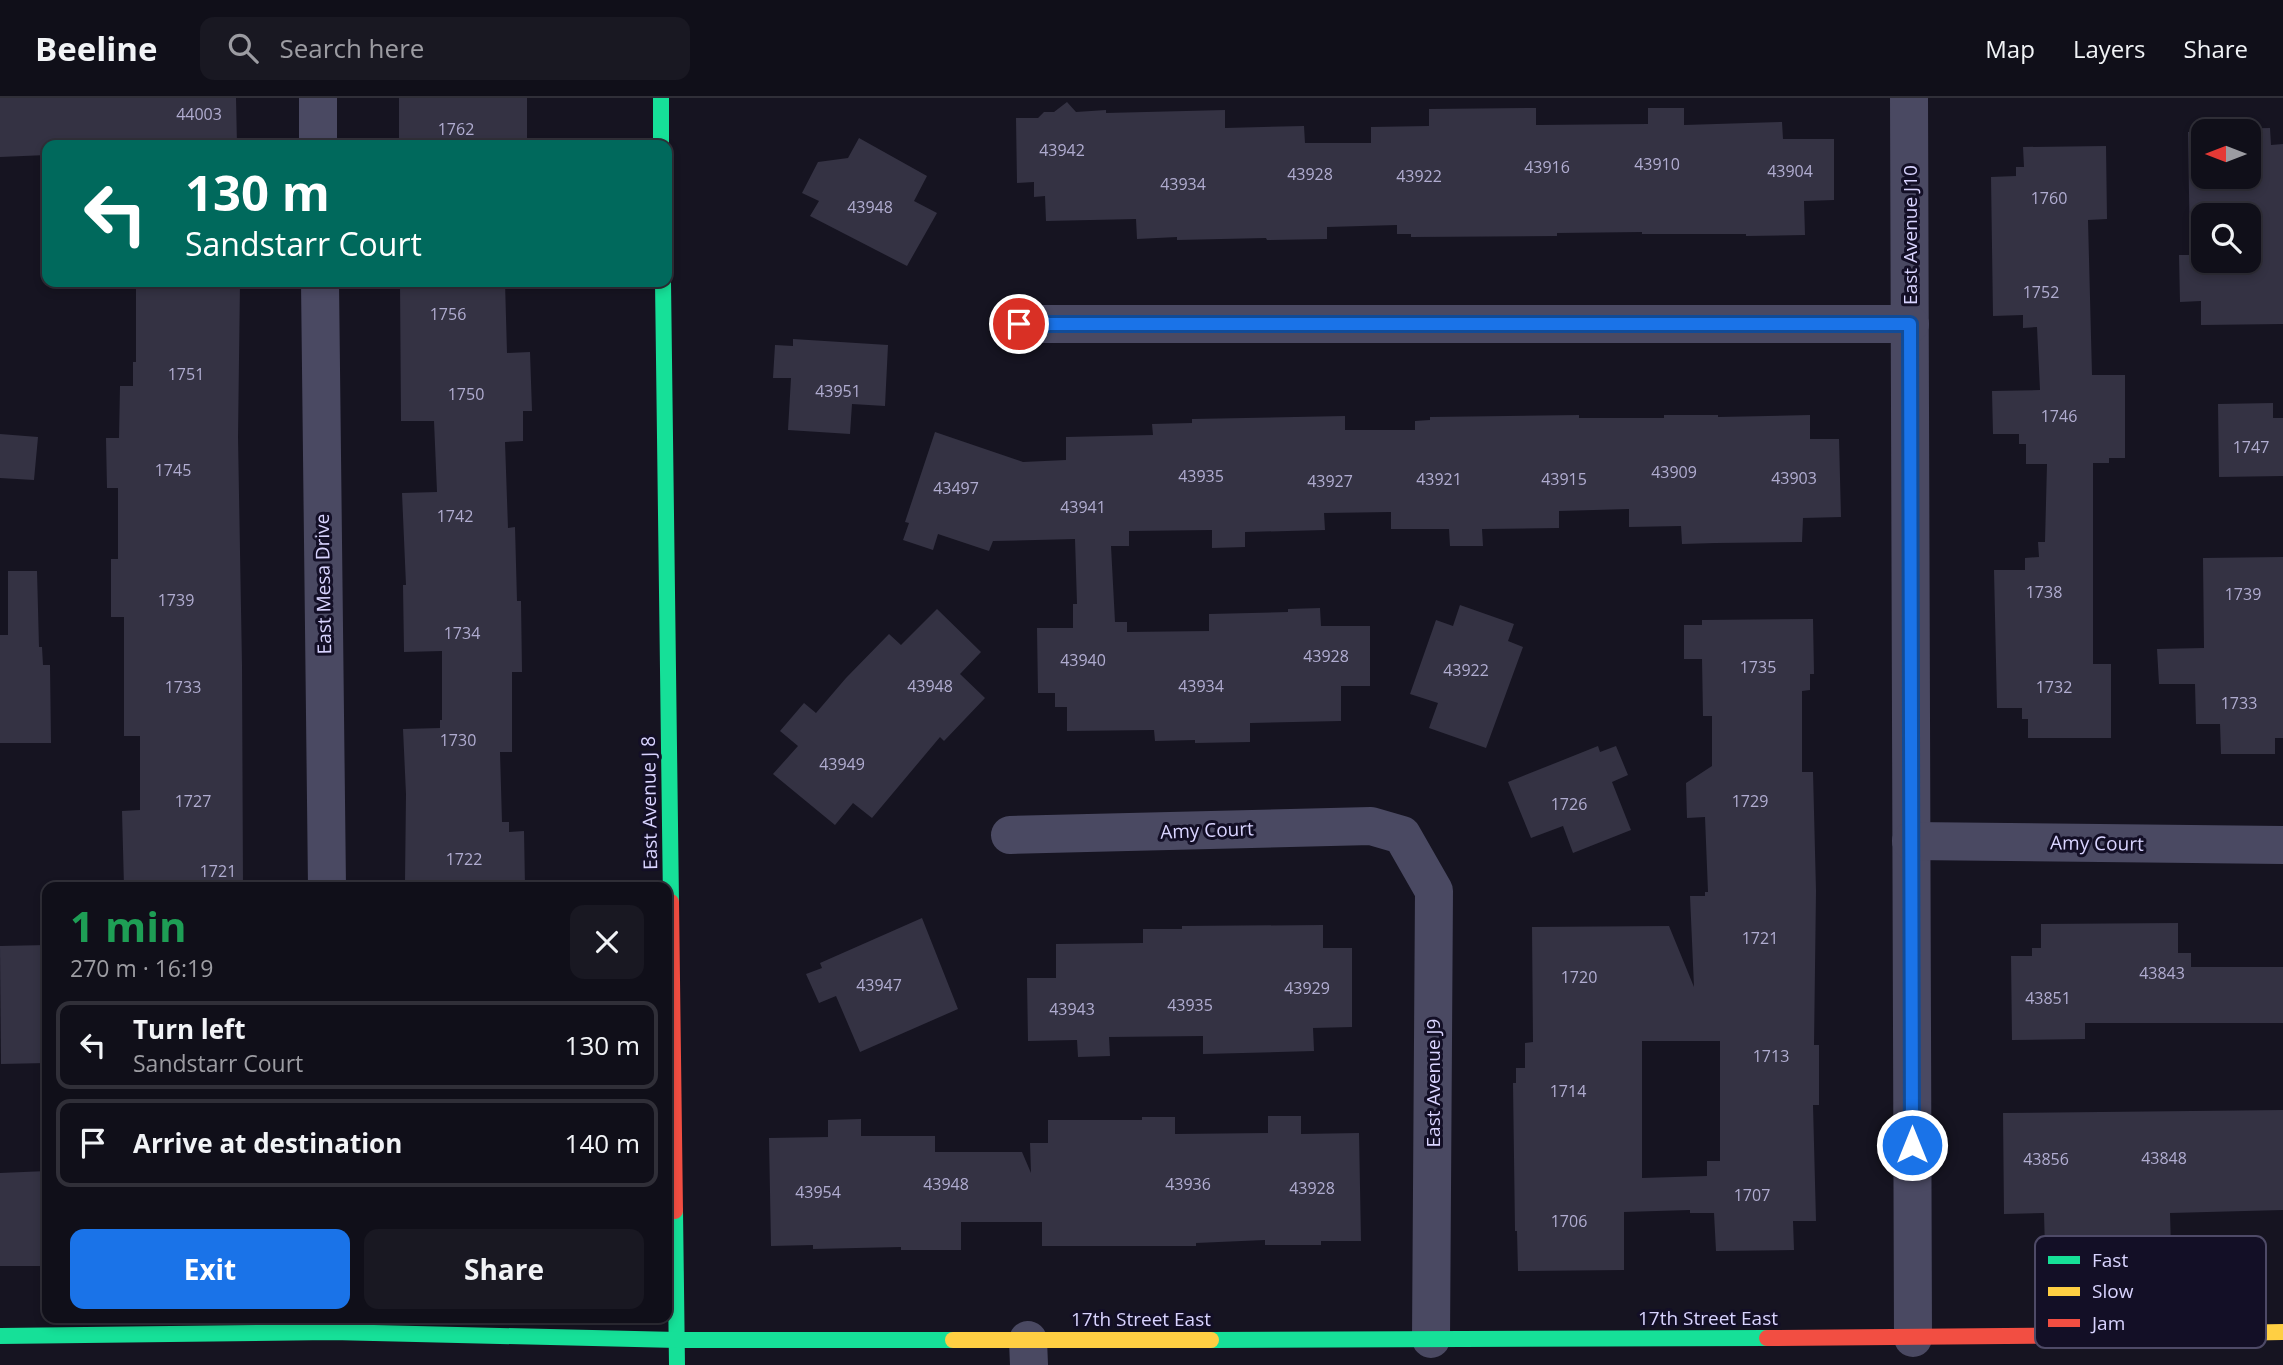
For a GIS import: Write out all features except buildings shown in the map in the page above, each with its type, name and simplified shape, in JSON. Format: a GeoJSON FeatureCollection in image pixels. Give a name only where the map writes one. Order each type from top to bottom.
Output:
{"type":"FeatureCollection","features":[{"type":"Feature","properties":{"kind":"street"},"geometry":{"type":"LineString","coordinates":[[317,98],[318,140]]}},
{"type":"Feature","properties":{"kind":"street"},"geometry":{"type":"LineString","coordinates":[[661,98],[661,140]]}},
{"type":"Feature","properties":{"kind":"street","name":"East Avenue J10"},"geometry":{"type":"LineString","coordinates":[[1909,98],[1913,1338]]}},
{"type":"Feature","properties":{"kind":"street","name":"East Mesa Drive"},"geometry":{"type":"LineString","coordinates":[[320,287],[327,882]]}},
{"type":"Feature","properties":{"kind":"street","name":"East Avenue J 8"},"geometry":{"type":"LineString","coordinates":[[663,287],[671,882]]}},
{"type":"Feature","properties":{"kind":"street"},"geometry":{"type":"LineString","coordinates":[[1019,324],[1910,324]]}},
{"type":"Feature","properties":{"kind":"street","name":"Amy Court"},"geometry":{"type":"LineString","coordinates":[[1010,835],[1371,826],[1402,835]]}},
{"type":"Feature","properties":{"kind":"street","name":"East Avenue J9"},"geometry":{"type":"LineString","coordinates":[[1402,835],[1434,891],[1431,1339]]}},
{"type":"Feature","properties":{"kind":"street","name":"Amy Court"},"geometry":{"type":"LineString","coordinates":[[1911,841],[2283,845]]}},
{"type":"Feature","properties":{"kind":"street","name":"East Avenue J 8"},"geometry":{"type":"LineString","coordinates":[[672,962],[677,1365]]}},
{"type":"Feature","properties":{"kind":"street","name":"17th Street East"},"geometry":{"type":"LineString","coordinates":[[0,1336],[332,1325],[1028,1353],[1431,1339],[2035,1336]]}},
{"type":"Feature","properties":{"kind":"traffic: fast"},"geometry":{"type":"LineString","coordinates":[[661,98],[661,140]]}},
{"type":"Feature","properties":{"kind":"traffic: fast"},"geometry":{"type":"LineString","coordinates":[[663,287],[671,882]]}},
{"type":"Feature","properties":{"kind":"traffic: fast"},"geometry":{"type":"LineString","coordinates":[[675,1211],[677,1365]]}},
{"type":"Feature","properties":{"kind":"traffic: fast"},"geometry":{"type":"LineString","coordinates":[[0,1336],[332,1332],[677,1340],[953,1340]]}},
{"type":"Feature","properties":{"kind":"traffic: fast"},"geometry":{"type":"LineString","coordinates":[[1211,1340],[1767,1338]]}},
{"type":"Feature","properties":{"kind":"traffic: slow"},"geometry":{"type":"LineString","coordinates":[[2266,1332],[2283,1332]]}},
{"type":"Feature","properties":{"kind":"traffic: slow"},"geometry":{"type":"LineString","coordinates":[[953,1340],[1211,1340]]}},
{"type":"Feature","properties":{"kind":"traffic: jam"},"geometry":{"type":"LineString","coordinates":[[672,979],[675,1211]]}},
{"type":"Feature","properties":{"kind":"traffic: jam"},"geometry":{"type":"LineString","coordinates":[[1767,1338],[2035,1336]]}},
{"type":"Feature","properties":{"kind":"route"},"geometry":{"type":"LineString","coordinates":[[1019,324],[1910,324],[1912,1145]]}}]}
